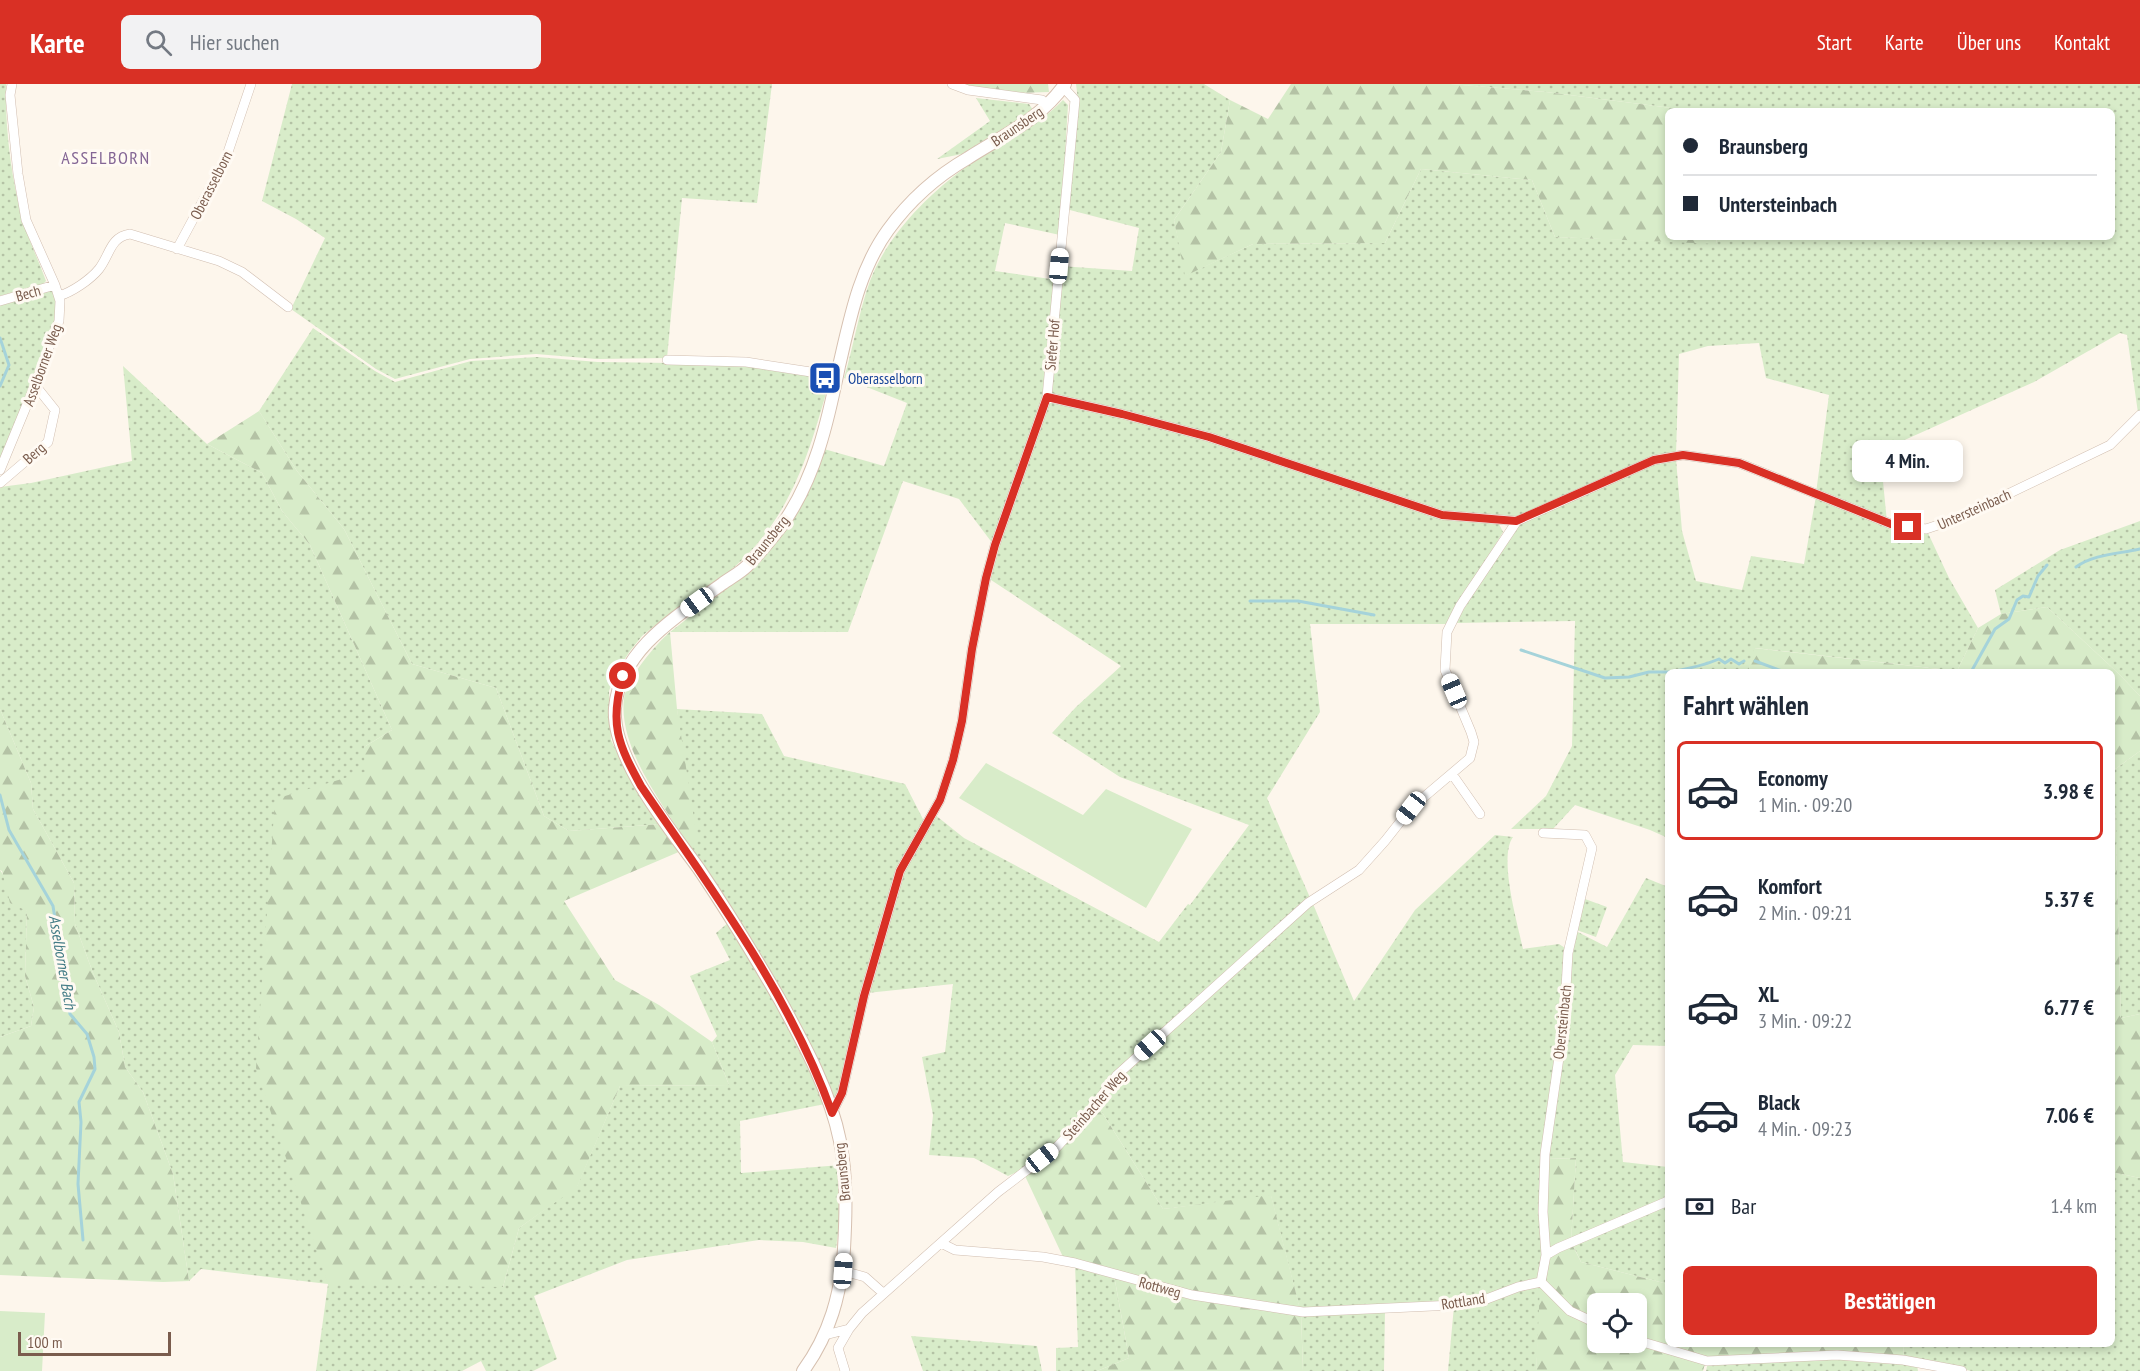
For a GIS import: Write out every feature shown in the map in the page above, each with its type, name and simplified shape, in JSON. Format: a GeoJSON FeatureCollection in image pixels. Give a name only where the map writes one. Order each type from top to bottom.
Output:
{"type":"FeatureCollection","features":[{"type":"Feature","properties":{"kind":"main road","name":"Braunsberg"},"geometry":{"type":"LineString","coordinates":[[803,1371],[825,1335],[838,1299],[843,1271],[845,1190],[840,1143],[832,1113],[818,1074],[798,1033],[754,954],[717,895],[641,786],[627,761],[618,735],[615,707],[623,676],[646,644],[674,619],[747,566],[782,524],[796,501],[816,456],[859,289],[874,252],[892,225],[909,205],[939,178],[964,160],[1028,122],[1047,106],[1064,86]]}},
{"type":"Feature","properties":{"kind":"street","name":"Asselborner Weg"},"geometry":{"type":"LineString","coordinates":[[0,470],[59,321],[59,296],[26,220],[18,174],[10,95],[12,84]]}},
{"type":"Feature","properties":{"kind":"street","name":"Oberasselborn"},"geometry":{"type":"LineString","coordinates":[[177,249],[226,158],[251,84]]}},
{"type":"Feature","properties":{"kind":"street"},"geometry":{"type":"LineString","coordinates":[[952,84],[968,90],[1042,100],[1047,106]]}},
{"type":"Feature","properties":{"kind":"street","name":"Siefer Hof"},"geometry":{"type":"LineString","coordinates":[[832,1113],[842,1093],[864,996],[900,871],[940,800],[953,760],[962,721],[972,649],[986,578],[995,545],[1047,397],[1075,100],[1064,86]]}},
{"type":"Feature","properties":{"kind":"street"},"geometry":{"type":"LineString","coordinates":[[59,296],[69,293],[99,270],[115,240],[130,234],[219,261],[242,272],[288,308]]}},
{"type":"Feature","properties":{"kind":"street","name":"Bech"},"geometry":{"type":"LineString","coordinates":[[0,301],[55,285]]}},
{"type":"Feature","properties":{"kind":"street"},"geometry":{"type":"LineString","coordinates":[[667,360],[746,362],[837,376]]}},
{"type":"Feature","properties":{"kind":"street","name":"Berg"},"geometry":{"type":"LineString","coordinates":[[0,483],[48,442],[55,410],[35,385]]}},
{"type":"Feature","properties":{"kind":"street"},"geometry":{"type":"LineString","coordinates":[[1047,397],[1209,437],[1442,515],[1516,521],[1460,606],[1447,632],[1445,670],[1474,742],[1470,758],[1452,774],[1480,814]]}},
{"type":"Feature","properties":{"kind":"street","name":"Untersteinbach"},"geometry":{"type":"LineString","coordinates":[[1516,521],[1654,460],[1683,455],[1739,463],[1891,524],[1926,530],[1956,519],[2110,445],[2140,415]]}},
{"type":"Feature","properties":{"kind":"street","name":"Steinbacher Weg"},"geometry":{"type":"LineString","coordinates":[[849,1329],[883,1293],[998,1192],[1057,1147],[1096,1104],[1117,1075],[1308,903],[1359,870],[1411,808],[1452,774]]}},
{"type":"Feature","properties":{"kind":"street","name":"Obersteinbach"},"geometry":{"type":"LineString","coordinates":[[1543,832],[1585,835],[1592,848],[1568,953],[1564,1023],[1545,1154],[1543,1212],[1546,1256]]}},
{"type":"Feature","properties":{"kind":"street"},"geometry":{"type":"LineString","coordinates":[[1587,1319],[1570,1311],[1541,1282],[1546,1256],[1558,1248],[1665,1202]]}},
{"type":"Feature","properties":{"kind":"street","name":"Rottweg"},"geometry":{"type":"LineString","coordinates":[[941,1243],[955,1250],[1043,1257],[1075,1263],[1192,1295],[1303,1312],[1383,1309]]}},
{"type":"Feature","properties":{"kind":"street"},"geometry":{"type":"LineString","coordinates":[[843,1271],[865,1277],[883,1293]]}},
{"type":"Feature","properties":{"kind":"street","name":"Rottland"},"geometry":{"type":"LineString","coordinates":[[1383,1309],[1454,1305],[1484,1300],[1518,1287],[1541,1282]]}},
{"type":"Feature","properties":{"kind":"street"},"geometry":{"type":"LineString","coordinates":[[825,1335],[849,1329]]}},
{"type":"Feature","properties":{"kind":"street"},"geometry":{"type":"LineString","coordinates":[[845,1371],[838,1348],[849,1329]]}},
{"type":"Feature","properties":{"kind":"street"},"geometry":{"type":"LineString","coordinates":[[1647,1343],[1707,1361],[1837,1355],[1903,1360],[1962,1371]]}},
{"type":"Feature","properties":{"kind":"green space"},"geometry":{"type":"Polygon","coordinates":[[[0,84],[6,84],[8,136],[19,204],[25,228],[46,281],[43,284],[0,296],[0,84]]]}},
{"type":"Feature","properties":{"kind":"green space"},"geometry":{"type":"Polygon","coordinates":[[[292,84],[772,84],[757,203],[682,198],[667,358],[597,359],[536,354],[470,359],[395,379],[376,369],[291,309],[325,238],[262,201],[292,84]]]}},
{"type":"Feature","properties":{"kind":"green space"},"geometry":{"type":"Polygon","coordinates":[[[962,84],[1048,84],[1049,92],[1012,93],[962,84]]]}},
{"type":"Feature","properties":{"kind":"green space"},"geometry":{"type":"Polygon","coordinates":[[[1076,84],[1204,84],[1230,100],[1221,152],[1174,220],[1186,275],[1253,244],[1385,243],[1421,169],[1532,180],[1555,237],[1717,243],[1716,240],[2115,240],[2115,108],[1671,108],[1546,92],[1450,84],[2140,84],[2140,412],[2138,413],[2127,335],[2120,333],[2034,382],[1880,451],[1887,522],[1816,493],[1829,395],[1766,378],[1759,343],[1708,346],[1679,354],[1676,455],[1516,518],[1442,513],[1208,434],[1049,395],[1060,266],[1132,271],[1139,228],[1066,209],[1078,100],[1076,84]]]}},
{"type":"Feature","properties":{"kind":"green space"},"geometry":{"type":"Polygon","coordinates":[[[1291,84],[1450,84],[1546,92],[1671,108],[1665,108],[1665,240],[1716,240],[1717,244],[1555,237],[1532,180],[1421,169],[1385,243],[1253,244],[1185,276],[1174,220],[1221,152],[1230,100],[1268,119],[1291,84]]]}},
{"type":"Feature","properties":{"kind":"green space"},"geometry":{"type":"Polygon","coordinates":[[[976,98],[1029,104],[1033,110],[962,154],[937,159],[990,121],[976,98]]]}},
{"type":"Feature","properties":{"kind":"green space"},"geometry":{"type":"Polygon","coordinates":[[[1063,100],[1068,105],[1060,235],[1005,223],[995,271],[1057,280],[1045,397],[993,544],[959,499],[903,481],[848,632],[670,632],[750,570],[824,449],[884,466],[907,403],[844,378],[859,317],[877,264],[910,218],[937,190],[978,158],[1041,119],[1063,100]]]}},
{"type":"Feature","properties":{"kind":"green space"},"geometry":{"type":"Polygon","coordinates":[[[54,290],[58,320],[0,465],[0,304],[54,290]]]}},
{"type":"Feature","properties":{"kind":"green space"},"geometry":{"type":"Polygon","coordinates":[[[313,328],[375,371],[395,382],[471,361],[537,357],[598,362],[746,364],[830,379],[807,453],[775,521],[741,561],[642,636],[616,672],[609,691],[611,740],[628,775],[661,824],[569,831],[544,816],[496,688],[412,664],[344,529],[297,471],[259,411],[313,328]]]}},
{"type":"Feature","properties":{"kind":"green space"},"geometry":{"type":"Polygon","coordinates":[[[123,366],[207,444],[262,473],[282,511],[310,545],[392,730],[364,747],[503,1287],[519,1228],[577,1186],[620,1086],[729,1085],[712,1042],[717,1036],[690,976],[730,960],[716,933],[729,922],[776,1003],[825,1104],[740,1121],[741,1173],[841,1165],[840,1217],[836,1248],[803,1242],[759,1240],[627,1260],[534,1296],[557,1359],[533,1371],[486,1371],[481,1361],[462,1371],[316,1371],[328,1284],[201,1269],[189,1281],[173,1174],[143,1092],[125,1067],[119,1032],[93,973],[75,924],[74,883],[33,809],[31,783],[0,709],[0,487],[31,483],[132,461],[123,366]]]}},
{"type":"Feature","properties":{"kind":"green space"},"geometry":{"type":"Polygon","coordinates":[[[1049,401],[1209,440],[1444,517],[1498,522],[1503,532],[1447,624],[1310,624],[1320,712],[1267,798],[1311,900],[1116,1074],[1075,1126],[1030,1166],[1008,1176],[974,1158],[929,1155],[933,1115],[922,1057],[945,1052],[953,984],[867,993],[902,871],[934,814],[964,838],[1159,942],[1188,904],[1190,905],[1249,825],[1120,777],[1052,733],[1076,707],[1121,666],[988,578],[1049,401]]]}},
{"type":"Feature","properties":{"kind":"green space"},"geometry":{"type":"Polygon","coordinates":[[[259,411],[297,471],[344,529],[412,664],[496,688],[544,816],[569,831],[661,824],[681,851],[564,901],[615,980],[659,1005],[712,1042],[729,1085],[620,1086],[577,1187],[519,1228],[503,1287],[328,1284],[256,1068],[275,799],[365,772],[364,747],[392,730],[310,545],[282,511],[262,473],[207,444],[259,411]]]}},
{"type":"Feature","properties":{"kind":"green space"},"geometry":{"type":"Polygon","coordinates":[[[1676,459],[1682,531],[1696,581],[1742,590],[1751,556],[1804,564],[1816,496],[1928,533],[1949,578],[1978,628],[1958,669],[1939,669],[1755,648],[1749,669],[1665,669],[1665,837],[1575,805],[1553,829],[1511,829],[1546,796],[1572,746],[1575,621],[1455,623],[1518,523],[1655,462],[1676,459]]]}},
{"type":"Feature","properties":{"kind":"green space"},"geometry":{"type":"Polygon","coordinates":[[[2140,521],[2140,696],[2115,669],[2047,607],[2001,614],[1995,590],[2060,550],[2140,521]]]}},
{"type":"Feature","properties":{"kind":"green space"},"geometry":{"type":"Polygon","coordinates":[[[2047,607],[2114,669],[1958,669],[1978,628],[2001,614],[2047,607]]]}},
{"type":"Feature","properties":{"kind":"green space"},"geometry":{"type":"Polygon","coordinates":[[[670,632],[677,709],[697,838],[688,844],[644,775],[628,736],[624,717],[624,699],[635,672],[670,632]]]}},
{"type":"Feature","properties":{"kind":"green space"},"geometry":{"type":"Polygon","coordinates":[[[1754,648],[1939,669],[1749,669],[1754,648]]]}},
{"type":"Feature","properties":{"kind":"green space"},"geometry":{"type":"Polygon","coordinates":[[[2115,670],[2140,696],[2140,751],[2115,769],[2115,670]]]}},
{"type":"Feature","properties":{"kind":"green space"},"geometry":{"type":"Polygon","coordinates":[[[0,709],[31,783],[33,809],[74,883],[75,924],[93,973],[119,1032],[125,1067],[143,1092],[173,1174],[189,1281],[163,1282],[0,1275],[0,1037],[31,1026],[34,1007],[25,976],[27,911],[10,903],[0,870],[0,709]]]}},
{"type":"Feature","properties":{"kind":"green space"},"geometry":{"type":"Polygon","coordinates":[[[677,709],[762,714],[784,756],[905,784],[925,823],[898,870],[836,1097],[833,1099],[764,961],[688,844],[677,709]]]}},
{"type":"Feature","properties":{"kind":"green space"},"geometry":{"type":"Polygon","coordinates":[[[2140,751],[2140,1014],[2121,1018],[2115,805],[2115,769],[2140,751]]]}},
{"type":"Feature","properties":{"kind":"green space"},"geometry":{"type":"Polygon","coordinates":[[[986,763],[1083,815],[1106,789],[1192,829],[1146,908],[959,798],[986,763]]]}},
{"type":"Feature","properties":{"kind":"green space"},"geometry":{"type":"Polygon","coordinates":[[[2115,805],[2121,1018],[2140,1014],[2140,1178],[2115,1173],[2115,805]]]}},
{"type":"Feature","properties":{"kind":"green space"},"geometry":{"type":"Polygon","coordinates":[[[1495,835],[1513,837],[1509,847],[1508,875],[1523,949],[1559,944],[1565,948],[1566,976],[1543,1154],[1545,1256],[1539,1281],[1483,1298],[1454,1303],[1300,1310],[1271,1196],[1163,1209],[1098,1106],[1119,1077],[1313,904],[1354,1001],[1415,910],[1495,835]]]}},
{"type":"Feature","properties":{"kind":"green space"},"geometry":{"type":"Polygon","coordinates":[[[0,870],[27,911],[25,976],[34,1007],[31,1026],[0,1037],[0,870]]]}},
{"type":"Feature","properties":{"kind":"green space"},"geometry":{"type":"Polygon","coordinates":[[[1646,878],[1665,886],[1665,1046],[1633,1045],[1615,1075],[1623,1162],[1665,1167],[1664,1201],[1571,1241],[1576,1158],[1546,1159],[1574,930],[1607,947],[1646,878]]]}},
{"type":"Feature","properties":{"kind":"green space"},"geometry":{"type":"Polygon","coordinates":[[[1585,899],[1607,907],[1596,937],[1577,930],[1585,899]]]}},
{"type":"Feature","properties":{"kind":"green space"},"geometry":{"type":"Polygon","coordinates":[[[1098,1106],[1163,1209],[1271,1195],[1301,1313],[1303,1371],[1097,1371],[1129,1358],[1114,1275],[1064,1259],[1025,1176],[1098,1106]]]}},
{"type":"Feature","properties":{"kind":"green space"},"geometry":{"type":"Polygon","coordinates":[[[1576,1158],[1571,1242],[1581,1262],[1665,1283],[1665,1347],[1904,1347],[1903,1358],[1706,1360],[1703,1371],[1536,1371],[1546,1159],[1576,1158]]]}},
{"type":"Feature","properties":{"kind":"green space"},"geometry":{"type":"Polygon","coordinates":[[[2115,1173],[2140,1178],[2140,1371],[1972,1371],[1903,1358],[1904,1347],[2115,1347],[2115,1173]]]}},
{"type":"Feature","properties":{"kind":"green space"},"geometry":{"type":"Polygon","coordinates":[[[1665,1204],[1665,1283],[1581,1262],[1572,1243],[1665,1204]]]}},
{"type":"Feature","properties":{"kind":"green space"},"geometry":{"type":"Polygon","coordinates":[[[1075,1264],[1114,1275],[1129,1358],[1097,1371],[1056,1371],[1056,1348],[1078,1347],[1075,1264]]]}},
{"type":"Feature","properties":{"kind":"green space"},"geometry":{"type":"Polygon","coordinates":[[[1542,1284],[1536,1371],[1448,1371],[1454,1306],[1542,1284]]]}},
{"type":"Feature","properties":{"kind":"green space"},"geometry":{"type":"Polygon","coordinates":[[[0,1311],[45,1313],[42,1371],[0,1371],[0,1311]]]}},
{"type":"Feature","properties":{"kind":"green space"},"geometry":{"type":"Polygon","coordinates":[[[1385,1311],[1384,1371],[1303,1371],[1301,1313],[1385,1311]]]}},
{"type":"Feature","properties":{"kind":"green space"},"geometry":{"type":"Polygon","coordinates":[[[911,1336],[1037,1346],[1042,1371],[923,1371],[911,1336]]]}},
{"type":"Feature","properties":{"kind":"green space"},"geometry":{"type":"Polygon","coordinates":[[[1837,1357],[1917,1365],[1918,1371],[1706,1371],[1708,1362],[1837,1357]]]}},
{"type":"Feature","properties":{"kind":"waterway","name":"Asselborner Bach"},"geometry":{"type":"LineString","coordinates":[[0,338],[9,365],[0,386]]}},
{"type":"Feature","properties":{"kind":"waterway"},"geometry":{"type":"LineString","coordinates":[[2076,567],[2098,557],[2140,549]]}},
{"type":"Feature","properties":{"kind":"waterway"},"geometry":{"type":"LineString","coordinates":[[1973,669],[1995,629],[2009,619],[2017,600],[2023,596],[2029,597],[2038,576],[2047,565]]}},
{"type":"Feature","properties":{"kind":"waterway"},"geometry":{"type":"LineString","coordinates":[[1250,601],[1298,601],[1374,615]]}},
{"type":"Feature","properties":{"kind":"waterway"},"geometry":{"type":"LineString","coordinates":[[1521,650],[1605,678],[1665,672]]}},
{"type":"Feature","properties":{"kind":"waterway"},"geometry":{"type":"LineString","coordinates":[[1685,669],[1719,659],[1725,663],[1731,659],[1739,664],[1744,661]]}},
{"type":"Feature","properties":{"kind":"waterway"},"geometry":{"type":"LineString","coordinates":[[1755,661],[1777,669]]}},
{"type":"Feature","properties":{"kind":"waterway","name":"Asselborner Bach"},"geometry":{"type":"LineString","coordinates":[[0,795],[9,830],[53,906],[70,1014],[87,1034],[94,1057],[95,1069],[79,1102],[81,1122],[78,1184],[83,1240]]}},
{"type":"Feature","properties":{"kind":"place","name":"Oberasselborn"},"geometry":{"type":"Point","coordinates":[825,378]}},
{"type":"Feature","properties":{"kind":"district","name":"ASSELBORN"},"geometry":{"type":"Point","coordinates":[106,157]}},
{"type":"Feature","properties":{"kind":"route"},"geometry":{"type":"LineString","coordinates":[[623,676],[615,707],[615,721],[627,761],[641,786],[744,937],[798,1033],[818,1074],[832,1113],[842,1093],[876,950],[900,871],[940,800],[953,760],[962,721],[972,649],[986,578],[995,545],[1047,397],[1209,437],[1442,515],[1516,521],[1654,460],[1683,455],[1739,463],[1891,524],[1908,527]]}}]}
